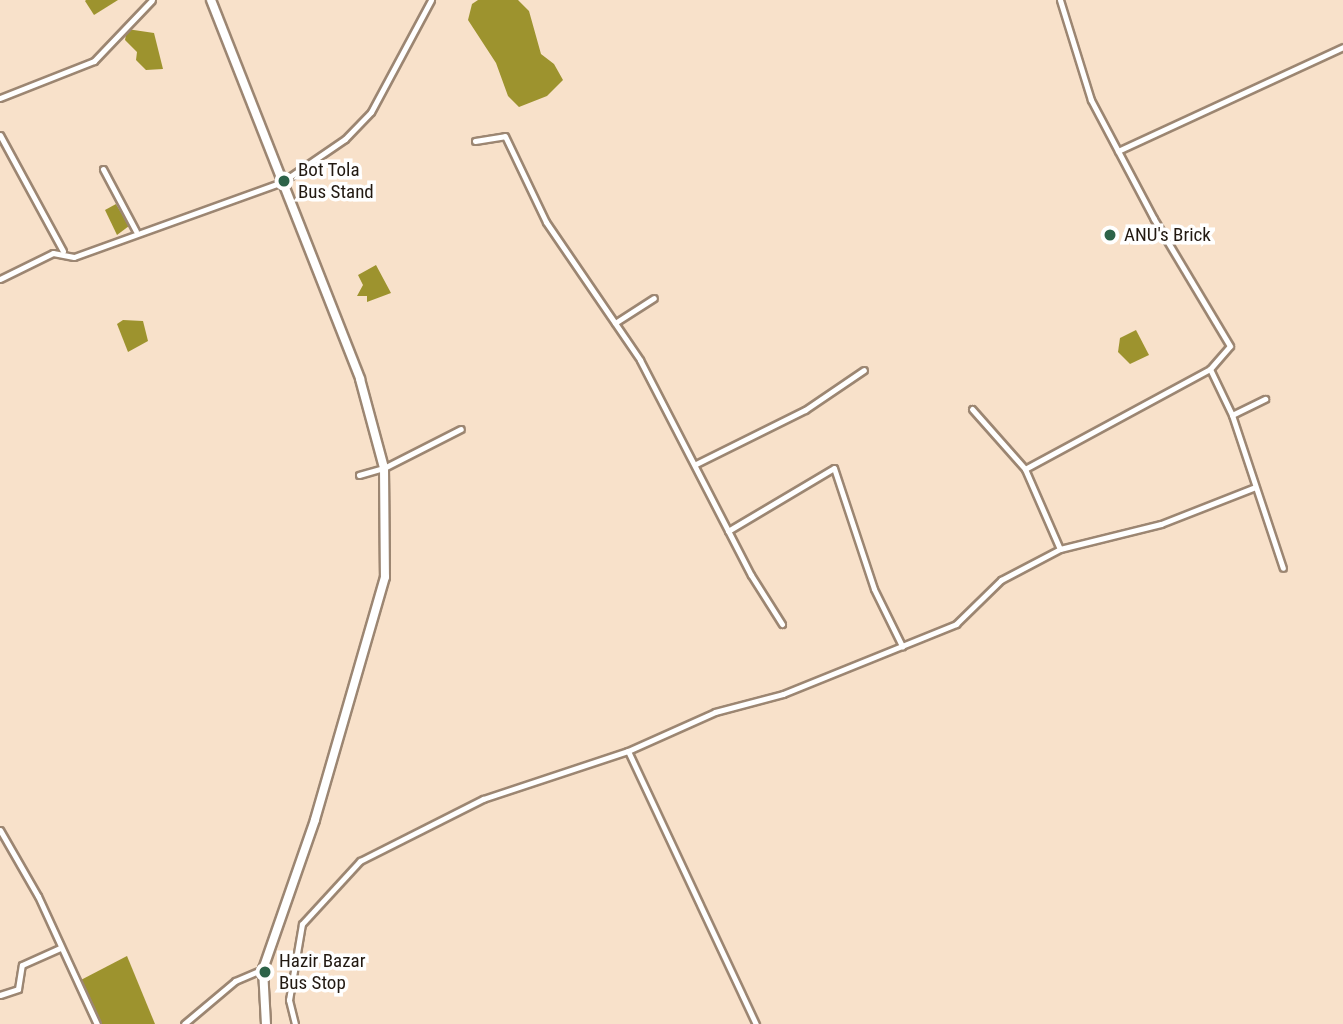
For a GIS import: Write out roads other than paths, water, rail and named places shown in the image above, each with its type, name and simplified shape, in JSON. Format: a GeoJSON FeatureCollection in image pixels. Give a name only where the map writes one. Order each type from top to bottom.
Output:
{"type":"FeatureCollection","features":[{"type":"Feature","properties":{"kind":"main road"},"geometry":{"type":"LineString","coordinates":[[211,0],[360,379],[384,468],[385,577],[315,820],[263,969],[266,1024]]}},
{"type":"Feature","properties":{"kind":"street"},"geometry":{"type":"LineString","coordinates":[[0,98],[94,61],[152,0]]}},
{"type":"Feature","properties":{"kind":"street"},"geometry":{"type":"LineString","coordinates":[[0,135],[56,246],[75,257],[136,231],[282,181],[345,139],[371,112],[431,0]]}},
{"type":"Feature","properties":{"kind":"street"},"geometry":{"type":"LineString","coordinates":[[1025,469],[1210,369],[1230,346],[1091,100],[1060,0]]}},
{"type":"Feature","properties":{"kind":"street"},"geometry":{"type":"LineString","coordinates":[[1118,151],[1343,47]]}},
{"type":"Feature","properties":{"kind":"street"},"geometry":{"type":"LineString","coordinates":[[475,141],[505,136],[546,222],[615,323],[696,464],[728,531],[782,624]]}},
{"type":"Feature","properties":{"kind":"street"},"geometry":{"type":"LineString","coordinates":[[103,169],[136,231]]}},
{"type":"Feature","properties":{"kind":"street"},"geometry":{"type":"LineString","coordinates":[[0,279],[53,253],[65,253]]}},
{"type":"Feature","properties":{"kind":"street"},"geometry":{"type":"LineString","coordinates":[[615,323],[654,298]]}},
{"type":"Feature","properties":{"kind":"street"},"geometry":{"type":"LineString","coordinates":[[1210,369],[1232,415],[1253,488],[1283,568]]}},
{"type":"Feature","properties":{"kind":"street"},"geometry":{"type":"LineString","coordinates":[[696,464],[805,410],[864,370]]}},
{"type":"Feature","properties":{"kind":"street"},"geometry":{"type":"LineString","coordinates":[[1232,415],[1265,399]]}},
{"type":"Feature","properties":{"kind":"street"},"geometry":{"type":"LineString","coordinates":[[972,410],[1025,469],[1060,550]]}},
{"type":"Feature","properties":{"kind":"street"},"geometry":{"type":"LineString","coordinates":[[359,475],[384,468],[461,429]]}},
{"type":"Feature","properties":{"kind":"street"},"geometry":{"type":"LineString","coordinates":[[728,531],[834,468],[874,589],[902,646]]}},
{"type":"Feature","properties":{"kind":"street"},"geometry":{"type":"LineString","coordinates":[[295,1024],[289,1000],[302,923],[360,861],[483,799],[628,751],[715,712],[783,694],[956,624],[1001,580],[1060,550],[1161,524],[1253,488]]}},
{"type":"Feature","properties":{"kind":"street"},"geometry":{"type":"LineString","coordinates":[[628,751],[756,1024]]}},
{"type":"Feature","properties":{"kind":"street"},"geometry":{"type":"LineString","coordinates":[[0,830],[38,896],[97,1024]]}},
{"type":"Feature","properties":{"kind":"street"},"geometry":{"type":"LineString","coordinates":[[0,995],[18,989],[22,965],[60,948]]}},
{"type":"Feature","properties":{"kind":"street"},"geometry":{"type":"LineString","coordinates":[[184,1024],[235,981],[263,969]]}},
{"type":"Feature","properties":{"kind":"place","name":"Bot Tola Bus Stand"},"geometry":{"type":"Point","coordinates":[284,181]}},
{"type":"Feature","properties":{"kind":"place","name":"ANU's Brick"},"geometry":{"type":"Point","coordinates":[1110,235]}},
{"type":"Feature","properties":{"kind":"place","name":"Hazir Bazar Bus Stop"},"geometry":{"type":"Point","coordinates":[265,972]}}]}
